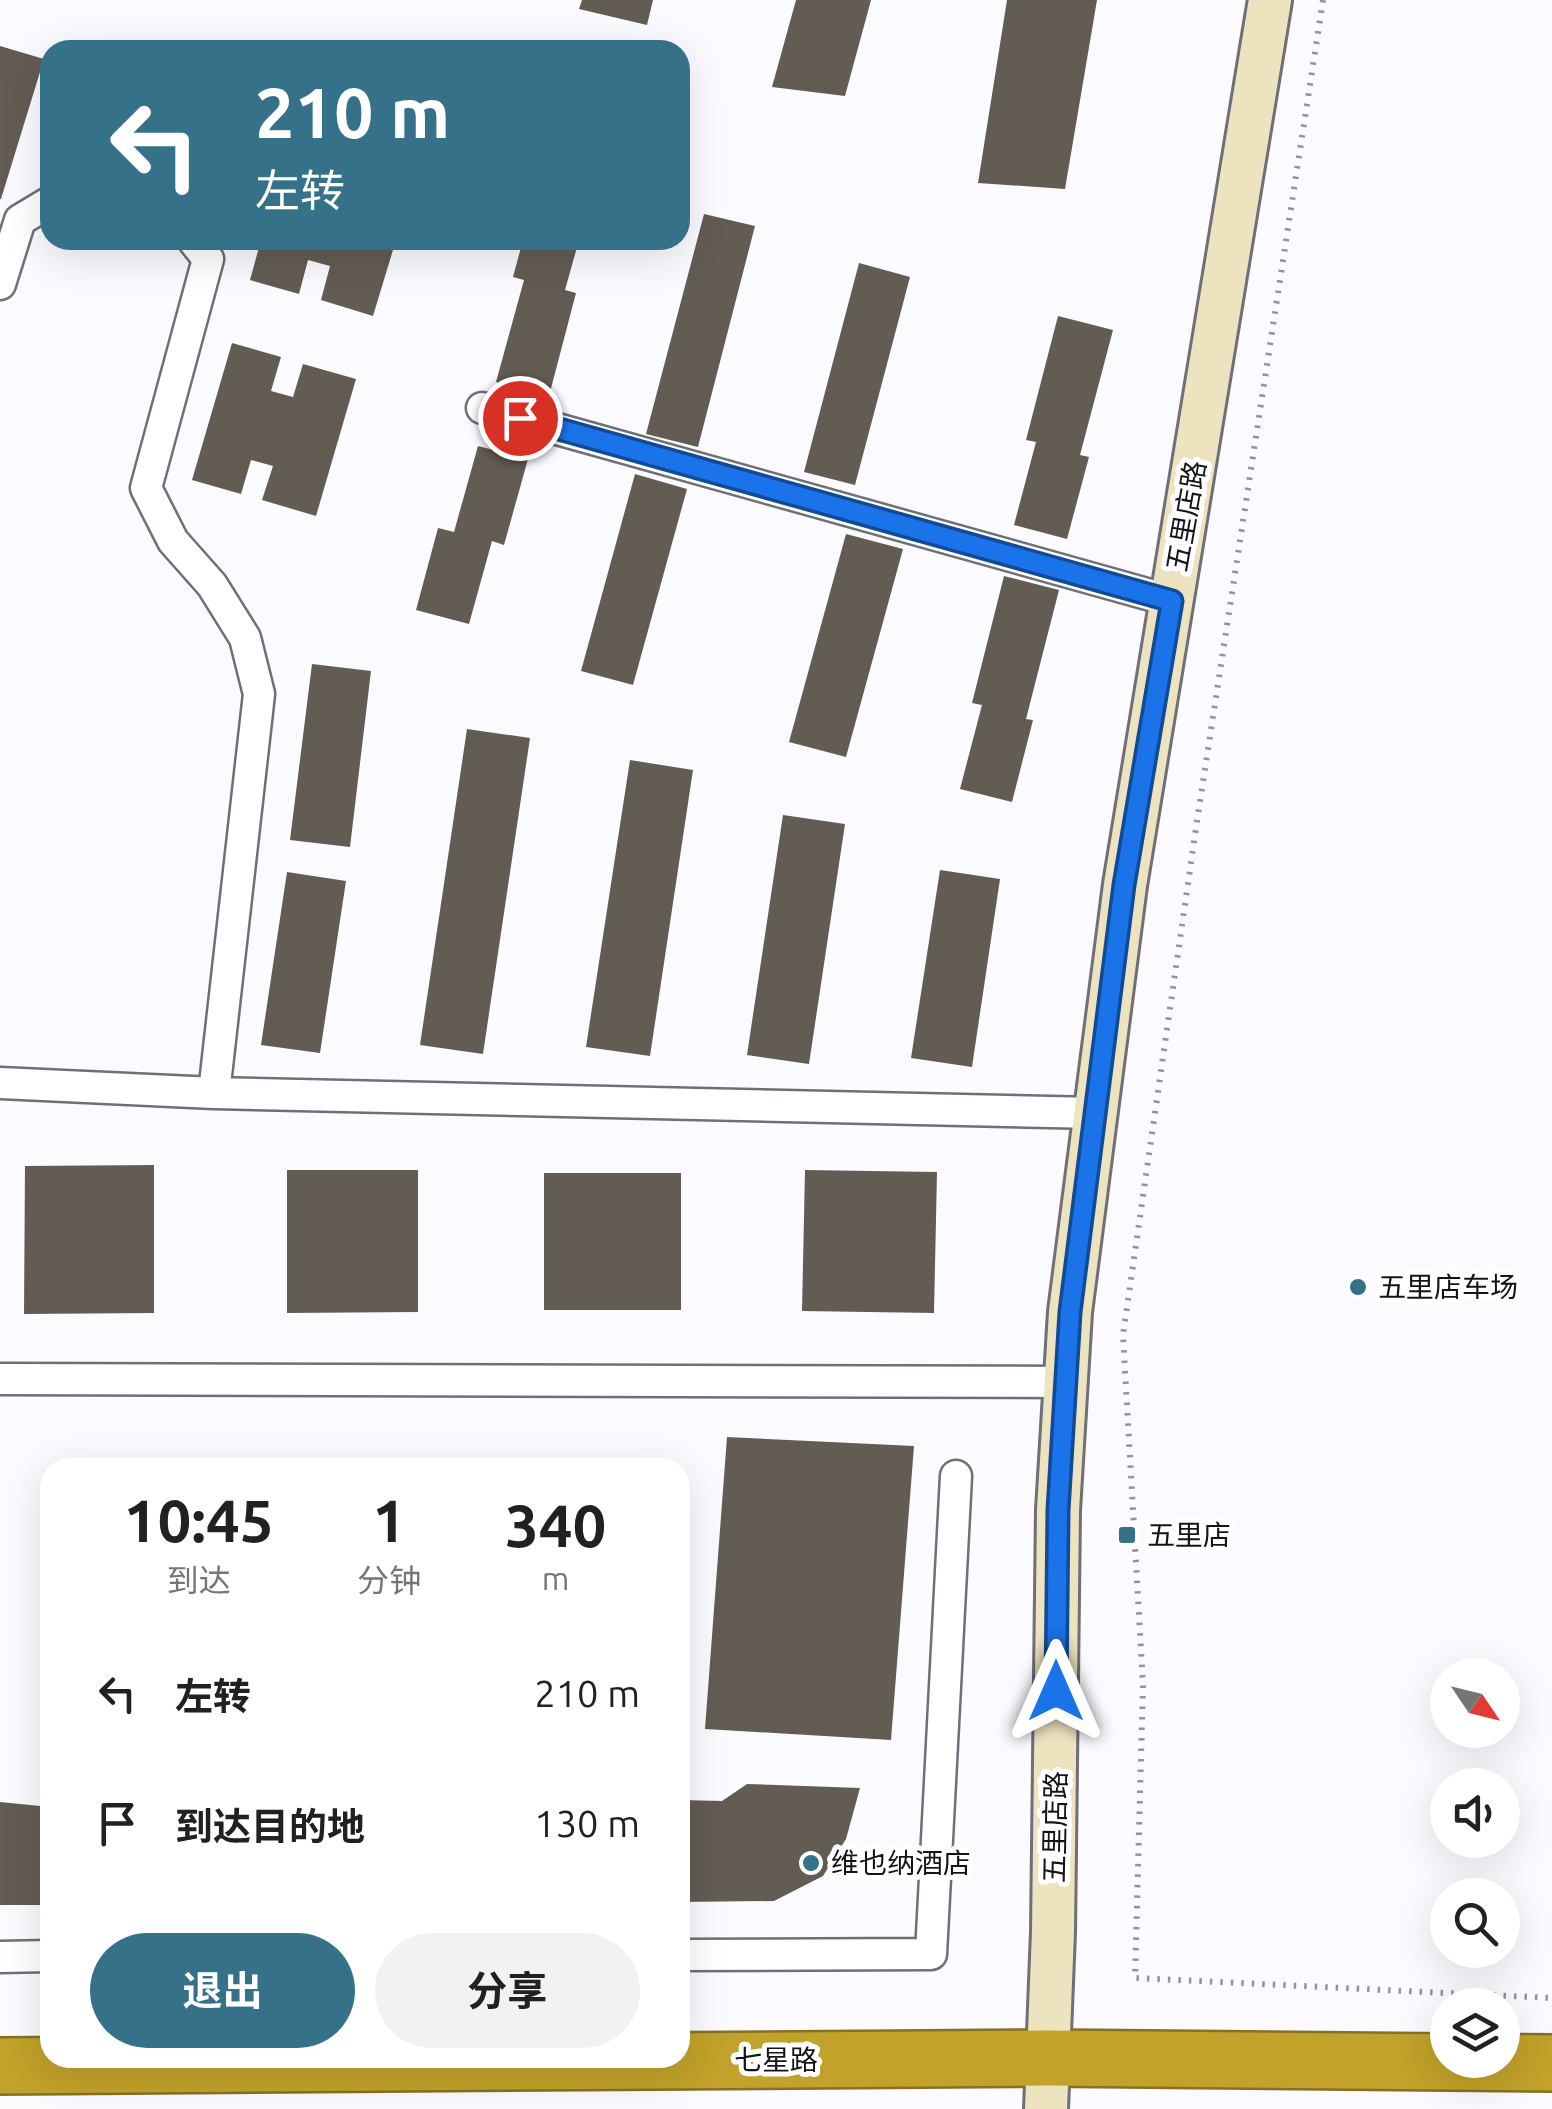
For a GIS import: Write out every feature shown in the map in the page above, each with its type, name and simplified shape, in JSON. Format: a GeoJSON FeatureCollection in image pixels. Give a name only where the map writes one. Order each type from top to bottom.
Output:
{"type":"FeatureCollection","features":[{"type":"Feature","properties":{"kind":"highway","name":"七星路"},"geometry":{"type":"LineString","coordinates":[[116,2068],[1047,2084],[1552,2063]]}},
{"type":"Feature","properties":{"kind":"highway","name":"七星路"},"geometry":{"type":"LineString","coordinates":[[0,2066],[40,2067]]}},
{"type":"Feature","properties":{"kind":"main road","name":"五里店路"},"geometry":{"type":"LineString","coordinates":[[1047,2084],[1053,1932],[1058,1510],[1070,1312],[1124,885],[1270,0]]}},
{"type":"Feature","properties":{"kind":"street"},"geometry":{"type":"LineString","coordinates":[[0,284],[20,220],[40,208]]}},
{"type":"Feature","properties":{"kind":"street"},"geometry":{"type":"LineString","coordinates":[[202,250],[208,258],[146,488],[172,540],[212,584],[245,638],[259,694],[214,1093]]}},
{"type":"Feature","properties":{"kind":"street"},"geometry":{"type":"LineString","coordinates":[[482,408],[1172,601]]}},
{"type":"Feature","properties":{"kind":"street"},"geometry":{"type":"LineString","coordinates":[[0,1084],[214,1093],[1095,1113]]}},
{"type":"Feature","properties":{"kind":"street"},"geometry":{"type":"LineString","coordinates":[[0,1379],[1066,1382]]}},
{"type":"Feature","properties":{"kind":"street"},"geometry":{"type":"LineString","coordinates":[[690,1955],[931,1954],[956,1476]]}},
{"type":"Feature","properties":{"kind":"street"},"geometry":{"type":"LineString","coordinates":[[0,1956],[40,1956]]}},
{"type":"Feature","properties":{"kind":"path"},"geometry":{"type":"LineString","coordinates":[[1323,0],[1194,840],[1123,1335],[1143,1685],[1135,1978],[1552,1998]]}},
{"type":"Feature","properties":{"kind":"building"},"geometry":{"type":"Polygon","coordinates":[[[582,0],[653,0],[647,25],[579,9],[582,0]]]}},
{"type":"Feature","properties":{"kind":"building"},"geometry":{"type":"Polygon","coordinates":[[[796,0],[871,0],[845,96],[772,87],[796,0]]]}},
{"type":"Feature","properties":{"kind":"building"},"geometry":{"type":"Polygon","coordinates":[[[1007,0],[1097,0],[1065,189],[978,183],[1007,0]]]}},
{"type":"Feature","properties":{"kind":"building"},"geometry":{"type":"Polygon","coordinates":[[[0,46],[40,58],[40,72],[0,199],[0,46]]]}},
{"type":"Feature","properties":{"kind":"building"},"geometry":{"type":"Polygon","coordinates":[[[704,214],[755,226],[698,447],[646,434],[704,214]]]}},
{"type":"Feature","properties":{"kind":"building"},"geometry":{"type":"Polygon","coordinates":[[[258,250],[393,250],[373,316],[321,300],[330,266],[308,260],[299,294],[250,280],[258,250]]]}},
{"type":"Feature","properties":{"kind":"building"},"geometry":{"type":"Polygon","coordinates":[[[520,250],[576,250],[565,290],[576,293],[549,396],[496,382],[524,280],[513,277],[520,250]]]}},
{"type":"Feature","properties":{"kind":"building"},"geometry":{"type":"Polygon","coordinates":[[[859,263],[910,277],[855,485],[804,472],[859,263]]]}},
{"type":"Feature","properties":{"kind":"building"},"geometry":{"type":"Polygon","coordinates":[[[1058,316],[1113,330],[1080,455],[1089,457],[1067,539],[1014,525],[1036,442],[1026,440],[1058,316]]]}},
{"type":"Feature","properties":{"kind":"building"},"geometry":{"type":"Polygon","coordinates":[[[232,343],[281,357],[271,391],[293,397],[303,364],[356,379],[316,516],[262,500],[273,466],[251,460],[241,494],[192,480],[232,343]]]}},
{"type":"Feature","properties":{"kind":"building"},"geometry":{"type":"Polygon","coordinates":[[[478,446],[528,459],[504,545],[492,541],[469,624],[416,610],[438,528],[454,532],[478,446]]]}},
{"type":"Feature","properties":{"kind":"building"},"geometry":{"type":"Polygon","coordinates":[[[635,474],[687,489],[633,685],[581,671],[635,474]]]}},
{"type":"Feature","properties":{"kind":"building"},"geometry":{"type":"Polygon","coordinates":[[[846,534],[903,549],[846,757],[789,742],[846,534]]]}},
{"type":"Feature","properties":{"kind":"building"},"geometry":{"type":"Polygon","coordinates":[[[1004,576],[1059,590],[1026,719],[1033,720],[1012,802],[960,789],[982,705],[972,703],[1004,576]]]}},
{"type":"Feature","properties":{"kind":"building"},"geometry":{"type":"Polygon","coordinates":[[[312,664],[371,671],[350,847],[290,840],[312,664]]]}},
{"type":"Feature","properties":{"kind":"building"},"geometry":{"type":"Polygon","coordinates":[[[467,729],[530,738],[483,1054],[420,1045],[467,729]]]}},
{"type":"Feature","properties":{"kind":"building"},"geometry":{"type":"Polygon","coordinates":[[[630,760],[693,770],[650,1056],[586,1047],[630,760]]]}},
{"type":"Feature","properties":{"kind":"building"},"geometry":{"type":"Polygon","coordinates":[[[783,815],[845,824],[809,1064],[747,1055],[783,815]]]}},
{"type":"Feature","properties":{"kind":"building"},"geometry":{"type":"Polygon","coordinates":[[[940,870],[1000,879],[972,1067],[911,1058],[940,870]]]}},
{"type":"Feature","properties":{"kind":"building"},"geometry":{"type":"Polygon","coordinates":[[[287,872],[346,881],[320,1053],[261,1045],[287,872]]]}},
{"type":"Feature","properties":{"kind":"building"},"geometry":{"type":"Polygon","coordinates":[[[154,1165],[154,1313],[24,1314],[25,1166],[154,1165]]]}},
{"type":"Feature","properties":{"kind":"building"},"geometry":{"type":"Polygon","coordinates":[[[287,1170],[418,1170],[418,1312],[287,1313],[287,1170]]]}},
{"type":"Feature","properties":{"kind":"building"},"geometry":{"type":"Polygon","coordinates":[[[805,1170],[937,1172],[934,1313],[802,1311],[805,1170]]]}},
{"type":"Feature","properties":{"kind":"building"},"geometry":{"type":"Polygon","coordinates":[[[544,1173],[681,1173],[681,1310],[544,1310],[544,1173]]]}},
{"type":"Feature","properties":{"kind":"building"},"geometry":{"type":"Polygon","coordinates":[[[727,1437],[914,1446],[891,1740],[705,1729],[727,1437]]]}},
{"type":"Feature","properties":{"kind":"building"},"geometry":{"type":"Polygon","coordinates":[[[747,1784],[860,1788],[846,1839],[823,1876],[774,1901],[690,1902],[690,1800],[722,1801],[747,1784]]]}},
{"type":"Feature","properties":{"kind":"building"},"geometry":{"type":"Polygon","coordinates":[[[0,1802],[40,1806],[40,1905],[0,1905],[0,1802]]]}},
{"type":"Feature","properties":{"kind":"place","name":"五里店车场"},"geometry":{"type":"Point","coordinates":[1358,1287]}},
{"type":"Feature","properties":{"kind":"place","name":"五里店"},"geometry":{"type":"Point","coordinates":[1127,1535]}},
{"type":"Feature","properties":{"kind":"place","name":"维也纳酒店"},"geometry":{"type":"Point","coordinates":[811,1863]}},
{"type":"Feature","properties":{"kind":"route"},"geometry":{"type":"LineString","coordinates":[[520,418],[1172,601],[1124,885],[1070,1312],[1058,1510],[1056,1691]]}}]}
